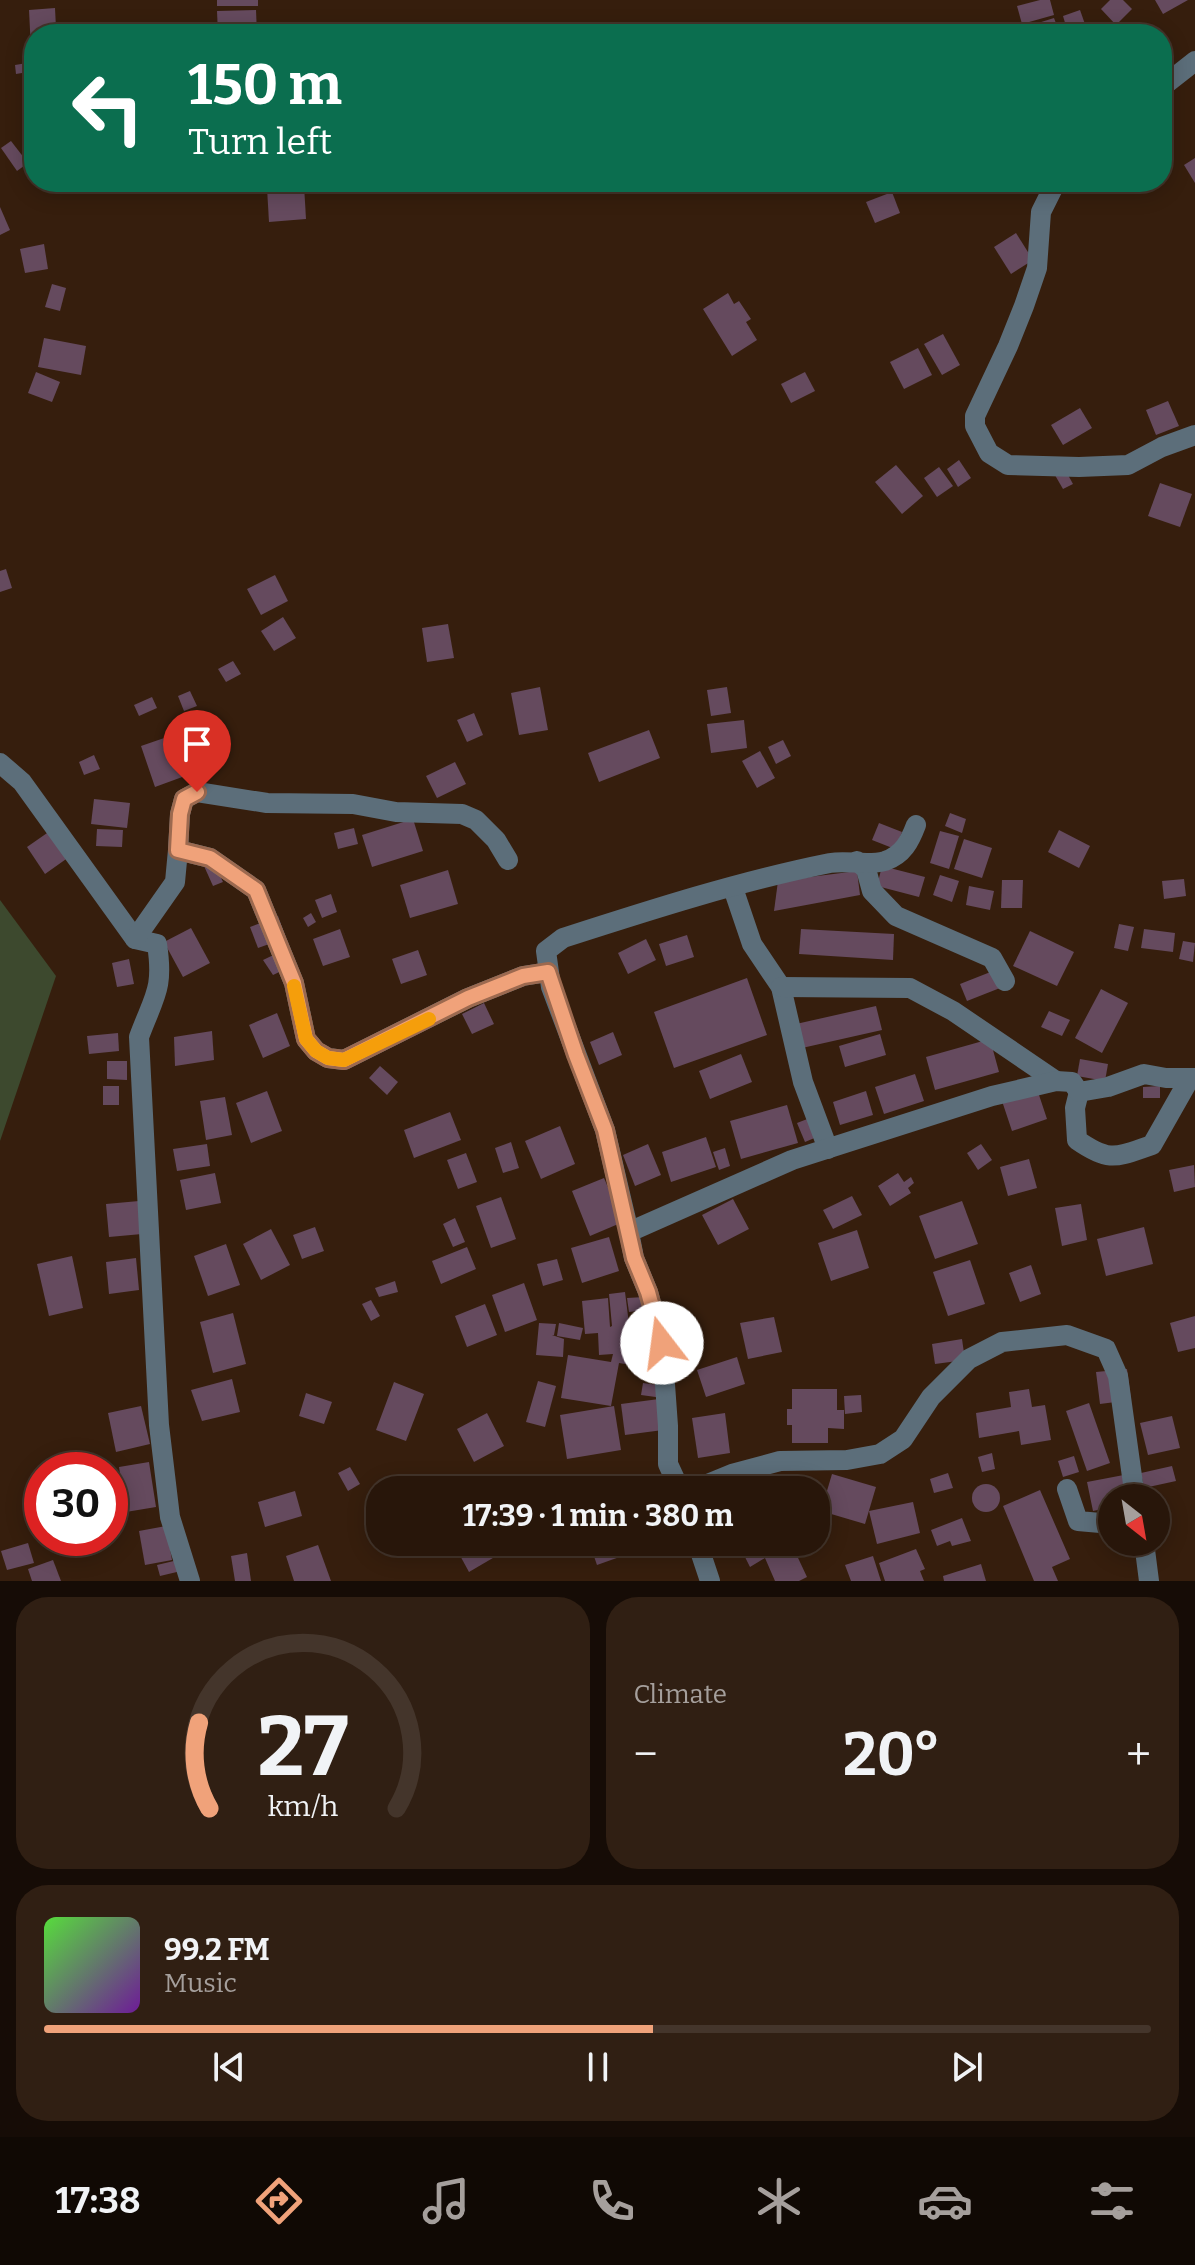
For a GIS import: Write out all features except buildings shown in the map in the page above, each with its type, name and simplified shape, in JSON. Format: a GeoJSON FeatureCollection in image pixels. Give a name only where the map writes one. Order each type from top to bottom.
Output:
{"type":"FeatureCollection","features":[{"type":"Feature","properties":{"kind":"street"},"geometry":{"type":"LineString","coordinates":[[1172,79],[1195,61]]}},
{"type":"Feature","properties":{"kind":"street"},"geometry":{"type":"LineString","coordinates":[[1051,192],[1041,212],[1037,268],[1033,281],[1008,346],[975,416],[975,426],[982,442],[989,453],[1008,465],[1079,467],[1128,465],[1162,447],[1195,435]]}},
{"type":"Feature","properties":{"kind":"street"},"geometry":{"type":"LineString","coordinates":[[0,763],[22,782],[135,939],[157,944],[161,970],[158,993],[139,1037],[159,1425],[170,1517],[190,1581]]}},
{"type":"Feature","properties":{"kind":"street"},"geometry":{"type":"LineString","coordinates":[[135,939],[175,882],[180,814],[184,799],[197,792],[267,803],[353,804],[396,812],[462,814],[476,820],[496,840],[508,860]]}},
{"type":"Feature","properties":{"kind":"street"},"geometry":{"type":"LineString","coordinates":[[674,1476],[668,1464],[662,1343],[648,1292],[634,1258],[605,1130],[548,972],[546,951],[563,938],[733,888],[832,863],[884,861],[899,854],[911,839],[916,825]]}},
{"type":"Feature","properties":{"kind":"street"},"geometry":{"type":"LineString","coordinates":[[178,850],[210,858],[256,890],[294,983],[306,1039],[316,1051],[328,1058],[344,1060],[478,994],[523,976],[548,972]]}},
{"type":"Feature","properties":{"kind":"street"},"geometry":{"type":"LineString","coordinates":[[857,861],[866,869],[872,891],[896,916],[992,958],[1005,981]]}},
{"type":"Feature","properties":{"kind":"street"},"geometry":{"type":"LineString","coordinates":[[733,888],[752,944],[781,987],[803,1082],[828,1149]]}},
{"type":"Feature","properties":{"kind":"street"},"geometry":{"type":"LineString","coordinates":[[781,987],[910,988],[953,1011],[1056,1081]]}},
{"type":"Feature","properties":{"kind":"street"},"geometry":{"type":"LineString","coordinates":[[1079,1092],[1108,1087],[1144,1074],[1192,1078]]}},
{"type":"Feature","properties":{"kind":"street"},"geometry":{"type":"LineString","coordinates":[[629,1232],[792,1160],[992,1096],[1056,1081],[1072,1082],[1079,1092],[1075,1108],[1077,1140],[1098,1154],[1111,1157],[1152,1145],[1192,1078]]}},
{"type":"Feature","properties":{"kind":"street"},"geometry":{"type":"LineString","coordinates":[[727,1476],[780,1461],[847,1460],[880,1454],[903,1439],[931,1397],[969,1359],[1002,1342],[1067,1335],[1106,1349],[1118,1376],[1133,1484]]}},
{"type":"Feature","properties":{"kind":"street"},"geometry":{"type":"LineString","coordinates":[[1067,1489],[1078,1521],[1098,1523]]}},
{"type":"Feature","properties":{"kind":"street"},"geometry":{"type":"LineString","coordinates":[[702,1556],[710,1581]]}},
{"type":"Feature","properties":{"kind":"street"},"geometry":{"type":"LineString","coordinates":[[1146,1556],[1149,1581]]}},
{"type":"Feature","properties":{"kind":"green space"},"geometry":{"type":"Polygon","coordinates":[[[0,900],[56,976],[0,1141],[0,900]]]}},
{"type":"Feature","properties":{"kind":"slow traffic"},"geometry":{"type":"LineString","coordinates":[[294,986],[306,1039],[316,1051],[328,1058],[344,1060],[429,1019]]}},
{"type":"Feature","properties":{"kind":"route"},"geometry":{"type":"LineString","coordinates":[[197,792],[184,799],[177,836],[178,850],[210,858],[256,890],[294,983],[306,1039],[316,1051],[328,1058],[344,1060],[468,998],[523,976],[548,972],[605,1130],[634,1258],[648,1292],[662,1343]]}}]}
